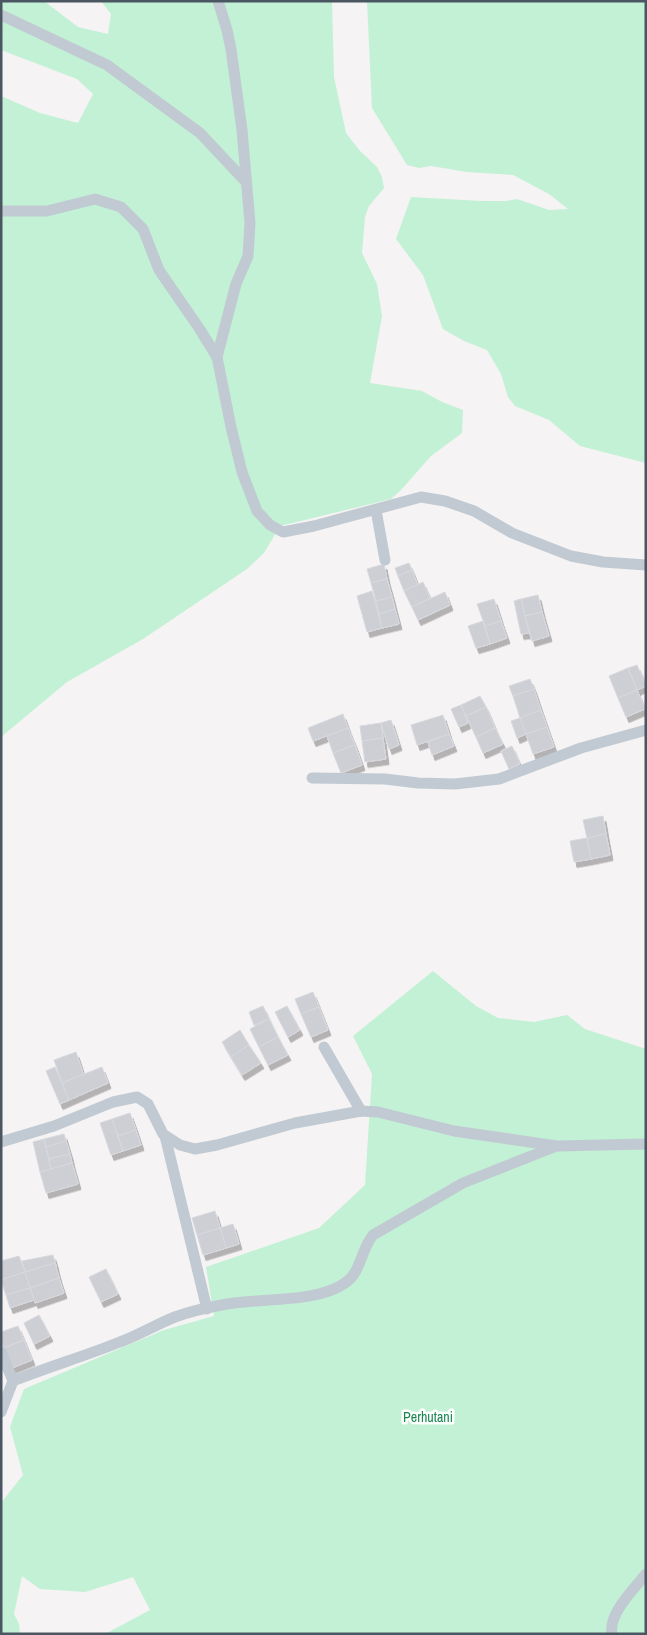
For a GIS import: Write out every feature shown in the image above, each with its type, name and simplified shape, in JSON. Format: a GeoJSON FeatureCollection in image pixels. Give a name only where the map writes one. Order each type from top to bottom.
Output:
{"type":"FeatureCollection","features":[{"type":"Feature","properties":{"kind":"street"},"geometry":{"type":"LineString","coordinates":[[217,357],[236,284],[248,256],[250,223],[242,130],[227,30],[218,1]]}},
{"type":"Feature","properties":{"kind":"street"},"geometry":{"type":"LineString","coordinates":[[1,15],[107,65],[200,133],[246,182]]}},
{"type":"Feature","properties":{"kind":"street"},"geometry":{"type":"LineString","coordinates":[[1,212],[47,211],[95,199],[121,207],[143,229],[159,270],[217,357],[242,472],[257,511],[270,525],[282,532],[314,526],[421,497],[445,501],[474,511],[512,534],[571,556],[603,562],[646,565]]}},
{"type":"Feature","properties":{"kind":"street"},"geometry":{"type":"LineString","coordinates":[[376,510],[385,560]]}},
{"type":"Feature","properties":{"kind":"street"},"geometry":{"type":"LineString","coordinates":[[312,778],[384,779],[418,783],[455,784],[499,779],[581,748],[646,730]]}},
{"type":"Feature","properties":{"kind":"street"},"geometry":{"type":"LineString","coordinates":[[324,1047],[361,1111]]}},
{"type":"Feature","properties":{"kind":"street"},"geometry":{"type":"LineString","coordinates":[[1,1142],[54,1126],[113,1102],[137,1097],[148,1104],[165,1136],[180,1146],[195,1149],[217,1145],[295,1123],[361,1111],[378,1112],[454,1131],[557,1146],[646,1144]]}},
{"type":"Feature","properties":{"kind":"street"},"geometry":{"type":"LineString","coordinates":[[165,1136],[206,1309]]}},
{"type":"Feature","properties":{"kind":"street"},"geometry":{"type":"LineString","coordinates":[[13,1381],[49,1366],[96,1352],[176,1317],[227,1304],[315,1295],[337,1289],[348,1282],[356,1270],[367,1242],[373,1235],[463,1183],[557,1146]]}},
{"type":"Feature","properties":{"kind":"street"},"geometry":{"type":"LineString","coordinates":[[1,1352],[13,1381],[1,1412]]}},
{"type":"Feature","properties":{"kind":"street"},"geometry":{"type":"LineString","coordinates":[[612,1634],[611,1628],[614,1617],[646,1574]]}},
{"type":"Feature","properties":{"kind":"green space"},"geometry":{"type":"Polygon","coordinates":[[[1,1],[44,1],[78,27],[108,34],[111,14],[101,1],[332,1],[334,77],[346,133],[360,151],[377,167],[382,177],[384,188],[369,206],[365,217],[362,253],[377,284],[382,316],[370,383],[422,391],[442,402],[463,410],[462,433],[431,456],[391,499],[280,526],[264,553],[247,569],[143,639],[67,682],[1,737],[1,96],[40,113],[78,123],[93,94],[77,79],[1,50],[1,1]]]}},
{"type":"Feature","properties":{"kind":"green space"},"geometry":{"type":"Polygon","coordinates":[[[367,1],[646,1],[646,463],[580,446],[549,420],[515,406],[508,397],[501,374],[487,350],[464,341],[443,329],[423,275],[396,239],[411,197],[482,201],[517,199],[549,210],[568,209],[549,194],[513,175],[467,172],[431,166],[419,168],[407,165],[372,108],[367,1]]]}},
{"type":"Feature","properties":{"kind":"green space","name":"Perhutani"},"geometry":{"type":"Polygon","coordinates":[[[433,971],[476,1006],[498,1018],[534,1022],[567,1015],[585,1029],[646,1049],[646,1634],[105,1634],[150,1610],[133,1577],[85,1592],[40,1589],[22,1576],[14,1614],[19,1624],[20,1634],[1,1634],[1,1503],[23,1475],[10,1427],[24,1389],[164,1330],[214,1316],[206,1267],[319,1228],[365,1185],[372,1074],[353,1036],[433,971]]]}},
{"type":"Feature","properties":{"kind":"building"},"geometry":{"type":"Polygon","coordinates":[[[409,563],[412,570],[398,576],[395,568],[409,563]]]}},
{"type":"Feature","properties":{"kind":"building"},"geometry":{"type":"Polygon","coordinates":[[[384,564],[387,579],[371,583],[367,569],[384,564]]]}},
{"type":"Feature","properties":{"kind":"building"},"geometry":{"type":"Polygon","coordinates":[[[412,570],[418,586],[404,591],[398,576],[412,570]]]}},
{"type":"Feature","properties":{"kind":"building"},"geometry":{"type":"Polygon","coordinates":[[[387,579],[392,597],[376,601],[371,583],[387,579]]]}},
{"type":"Feature","properties":{"kind":"building"},"geometry":{"type":"Polygon","coordinates":[[[423,582],[430,598],[412,607],[404,591],[423,582]]]}},
{"type":"Feature","properties":{"kind":"building"},"geometry":{"type":"Polygon","coordinates":[[[372,591],[382,628],[367,632],[357,596],[372,591]]]}},
{"type":"Feature","properties":{"kind":"building"},"geometry":{"type":"Polygon","coordinates":[[[445,592],[450,605],[418,620],[412,607],[445,592]]]}},
{"type":"Feature","properties":{"kind":"building"},"geometry":{"type":"Polygon","coordinates":[[[538,595],[542,612],[525,616],[521,599],[538,595]]]}},
{"type":"Feature","properties":{"kind":"building"},"geometry":{"type":"Polygon","coordinates":[[[392,597],[395,609],[379,614],[376,601],[392,597]]]}},
{"type":"Feature","properties":{"kind":"building"},"geometry":{"type":"Polygon","coordinates":[[[494,599],[501,621],[485,626],[477,604],[494,599]]]}},
{"type":"Feature","properties":{"kind":"building"},"geometry":{"type":"Polygon","coordinates":[[[521,599],[529,633],[521,634],[514,601],[521,599]]]}},
{"type":"Feature","properties":{"kind":"building"},"geometry":{"type":"Polygon","coordinates":[[[395,609],[399,624],[382,628],[379,614],[395,609]]]}},
{"type":"Feature","properties":{"kind":"building"},"geometry":{"type":"Polygon","coordinates":[[[542,612],[549,636],[532,641],[525,616],[542,612]]]}},
{"type":"Feature","properties":{"kind":"building"},"geometry":{"type":"Polygon","coordinates":[[[483,621],[490,644],[476,648],[468,626],[483,621]]]}},
{"type":"Feature","properties":{"kind":"building"},"geometry":{"type":"Polygon","coordinates":[[[501,621],[507,638],[490,644],[485,626],[501,621]]]}},
{"type":"Feature","properties":{"kind":"building"},"geometry":{"type":"Polygon","coordinates":[[[637,665],[646,686],[637,690],[628,668],[637,665]]]}},
{"type":"Feature","properties":{"kind":"building"},"geometry":{"type":"Polygon","coordinates":[[[628,668],[637,690],[618,698],[609,676],[628,668]]]}},
{"type":"Feature","properties":{"kind":"building"},"geometry":{"type":"Polygon","coordinates":[[[530,679],[534,689],[513,696],[509,686],[530,679]]]}},
{"type":"Feature","properties":{"kind":"building"},"geometry":{"type":"Polygon","coordinates":[[[534,689],[541,710],[520,718],[513,696],[534,689]]]}},
{"type":"Feature","properties":{"kind":"building"},"geometry":{"type":"Polygon","coordinates":[[[637,690],[645,709],[626,717],[618,698],[637,690]]]}},
{"type":"Feature","properties":{"kind":"building"},"geometry":{"type":"Polygon","coordinates":[[[480,696],[486,707],[466,716],[461,705],[480,696]]]}},
{"type":"Feature","properties":{"kind":"building"},"geometry":{"type":"Polygon","coordinates":[[[461,705],[468,723],[459,727],[451,709],[461,705]]]}},
{"type":"Feature","properties":{"kind":"building"},"geometry":{"type":"Polygon","coordinates":[[[486,707],[495,728],[476,737],[466,716],[486,707]]]}},
{"type":"Feature","properties":{"kind":"building"},"geometry":{"type":"Polygon","coordinates":[[[541,710],[547,727],[526,734],[520,718],[541,710]]]}},
{"type":"Feature","properties":{"kind":"building"},"geometry":{"type":"Polygon","coordinates":[[[343,714],[348,728],[313,741],[308,728],[343,714]]]}},
{"type":"Feature","properties":{"kind":"building"},"geometry":{"type":"Polygon","coordinates":[[[443,715],[449,734],[417,745],[411,725],[443,715]]]}},
{"type":"Feature","properties":{"kind":"building"},"geometry":{"type":"Polygon","coordinates":[[[520,718],[526,734],[517,738],[511,721],[520,718]]]}},
{"type":"Feature","properties":{"kind":"building"},"geometry":{"type":"Polygon","coordinates":[[[391,720],[399,745],[389,749],[381,723],[391,720]]]}},
{"type":"Feature","properties":{"kind":"building"},"geometry":{"type":"Polygon","coordinates":[[[381,723],[383,738],[362,741],[360,726],[381,723]]]}},
{"type":"Feature","properties":{"kind":"building"},"geometry":{"type":"Polygon","coordinates":[[[547,727],[554,747],[533,754],[526,734],[547,727]]]}},
{"type":"Feature","properties":{"kind":"building"},"geometry":{"type":"Polygon","coordinates":[[[348,728],[355,745],[333,753],[327,736],[348,728]]]}},
{"type":"Feature","properties":{"kind":"building"},"geometry":{"type":"Polygon","coordinates":[[[495,728],[503,744],[483,753],[476,737],[495,728]]]}},
{"type":"Feature","properties":{"kind":"building"},"geometry":{"type":"Polygon","coordinates":[[[449,734],[454,746],[432,755],[428,742],[449,734]]]}},
{"type":"Feature","properties":{"kind":"building"},"geometry":{"type":"Polygon","coordinates":[[[383,738],[386,759],[365,762],[362,741],[383,738]]]}},
{"type":"Feature","properties":{"kind":"building"},"geometry":{"type":"Polygon","coordinates":[[[355,745],[362,765],[341,773],[333,753],[355,745]]]}},
{"type":"Feature","properties":{"kind":"building"},"geometry":{"type":"Polygon","coordinates":[[[512,746],[520,764],[509,769],[501,751],[512,746]]]}},
{"type":"Feature","properties":{"kind":"building"},"geometry":{"type":"Polygon","coordinates":[[[603,816],[606,834],[587,838],[583,820],[603,816]]]}},
{"type":"Feature","properties":{"kind":"building"},"geometry":{"type":"Polygon","coordinates":[[[606,834],[610,855],[591,859],[587,838],[606,834]]]}},
{"type":"Feature","properties":{"kind":"building"},"geometry":{"type":"Polygon","coordinates":[[[587,838],[591,859],[574,862],[570,841],[587,838]]]}},
{"type":"Feature","properties":{"kind":"building"},"geometry":{"type":"Polygon","coordinates":[[[313,992],[319,1007],[301,1014],[295,999],[313,992]]]}},
{"type":"Feature","properties":{"kind":"building"},"geometry":{"type":"Polygon","coordinates":[[[263,1006],[269,1019],[254,1025],[249,1012],[263,1006]]]}},
{"type":"Feature","properties":{"kind":"building"},"geometry":{"type":"Polygon","coordinates":[[[287,1006],[300,1030],[288,1037],[275,1012],[287,1006]]]}},
{"type":"Feature","properties":{"kind":"building"},"geometry":{"type":"Polygon","coordinates":[[[319,1007],[328,1030],[311,1037],[301,1014],[319,1007]]]}},
{"type":"Feature","properties":{"kind":"building"},"geometry":{"type":"Polygon","coordinates":[[[269,1019],[278,1037],[259,1047],[250,1029],[269,1019]]]}},
{"type":"Feature","properties":{"kind":"building"},"geometry":{"type":"Polygon","coordinates":[[[240,1030],[249,1045],[231,1057],[222,1042],[240,1030]]]}},
{"type":"Feature","properties":{"kind":"building"},"geometry":{"type":"Polygon","coordinates":[[[278,1037],[288,1055],[268,1065],[259,1047],[278,1037]]]}},
{"type":"Feature","properties":{"kind":"building"},"geometry":{"type":"Polygon","coordinates":[[[249,1045],[261,1063],[242,1075],[231,1057],[249,1045]]]}},
{"type":"Feature","properties":{"kind":"building"},"geometry":{"type":"Polygon","coordinates":[[[76,1052],[84,1076],[62,1083],[54,1060],[76,1052]]]}},
{"type":"Feature","properties":{"kind":"building"},"geometry":{"type":"Polygon","coordinates":[[[55,1067],[69,1100],[60,1104],[46,1071],[55,1067]]]}},
{"type":"Feature","properties":{"kind":"building"},"geometry":{"type":"Polygon","coordinates":[[[102,1067],[108,1083],[69,1100],[62,1083],[102,1067]]]}},
{"type":"Feature","properties":{"kind":"building"},"geometry":{"type":"Polygon","coordinates":[[[130,1113],[136,1130],[118,1136],[112,1119],[130,1113]]]}},
{"type":"Feature","properties":{"kind":"building"},"geometry":{"type":"Polygon","coordinates":[[[112,1119],[123,1151],[111,1155],[100,1123],[112,1119]]]}},
{"type":"Feature","properties":{"kind":"building"},"geometry":{"type":"Polygon","coordinates":[[[136,1130],[141,1145],[123,1151],[118,1136],[136,1130]]]}},
{"type":"Feature","properties":{"kind":"building"},"geometry":{"type":"Polygon","coordinates":[[[64,1134],[66,1141],[46,1147],[44,1139],[64,1134]]]}},
{"type":"Feature","properties":{"kind":"building"},"geometry":{"type":"Polygon","coordinates":[[[44,1139],[51,1169],[40,1172],[33,1142],[44,1139]]]}},
{"type":"Feature","properties":{"kind":"building"},"geometry":{"type":"Polygon","coordinates":[[[66,1141],[70,1154],[49,1159],[46,1147],[66,1141]]]}},
{"type":"Feature","properties":{"kind":"building"},"geometry":{"type":"Polygon","coordinates":[[[70,1154],[72,1163],[51,1169],[49,1159],[70,1154]]]}},
{"type":"Feature","properties":{"kind":"building"},"geometry":{"type":"Polygon","coordinates":[[[72,1163],[78,1184],[46,1193],[40,1172],[72,1163]]]}},
{"type":"Feature","properties":{"kind":"building"},"geometry":{"type":"Polygon","coordinates":[[[215,1211],[220,1228],[197,1235],[192,1218],[215,1211]]]}},
{"type":"Feature","properties":{"kind":"building"},"geometry":{"type":"Polygon","coordinates":[[[233,1224],[239,1244],[226,1248],[220,1228],[233,1224]]]}},
{"type":"Feature","properties":{"kind":"building"},"geometry":{"type":"Polygon","coordinates":[[[220,1228],[226,1248],[203,1255],[197,1235],[220,1228]]]}},
{"type":"Feature","properties":{"kind":"building"},"geometry":{"type":"Polygon","coordinates":[[[53,1255],[56,1266],[25,1272],[22,1261],[53,1255]]]}},
{"type":"Feature","properties":{"kind":"building"},"geometry":{"type":"Polygon","coordinates":[[[19,1256],[25,1272],[1,1280],[1,1261],[19,1256]]]}},
{"type":"Feature","properties":{"kind":"building"},"geometry":{"type":"Polygon","coordinates":[[[55,1263],[59,1278],[30,1288],[25,1272],[55,1263]]]}},
{"type":"Feature","properties":{"kind":"building"},"geometry":{"type":"Polygon","coordinates":[[[106,1269],[118,1294],[101,1302],[89,1277],[106,1269]]]}},
{"type":"Feature","properties":{"kind":"building"},"geometry":{"type":"Polygon","coordinates":[[[25,1272],[30,1288],[6,1295],[1,1280],[25,1272]]]}},
{"type":"Feature","properties":{"kind":"building"},"geometry":{"type":"Polygon","coordinates":[[[59,1278],[64,1293],[35,1303],[30,1288],[59,1278]]]}},
{"type":"Feature","properties":{"kind":"building"},"geometry":{"type":"Polygon","coordinates":[[[30,1288],[34,1300],[10,1308],[6,1295],[30,1288]]]}},
{"type":"Feature","properties":{"kind":"building"},"geometry":{"type":"Polygon","coordinates":[[[39,1315],[50,1336],[34,1344],[24,1323],[39,1315]]]}},
{"type":"Feature","properties":{"kind":"building"},"geometry":{"type":"Polygon","coordinates":[[[18,1326],[24,1340],[4,1348],[1,1342],[1,1332],[18,1326]]]}},
{"type":"Feature","properties":{"kind":"building"},"geometry":{"type":"Polygon","coordinates":[[[24,1340],[32,1360],[12,1368],[4,1348],[24,1340]]]}}]}
